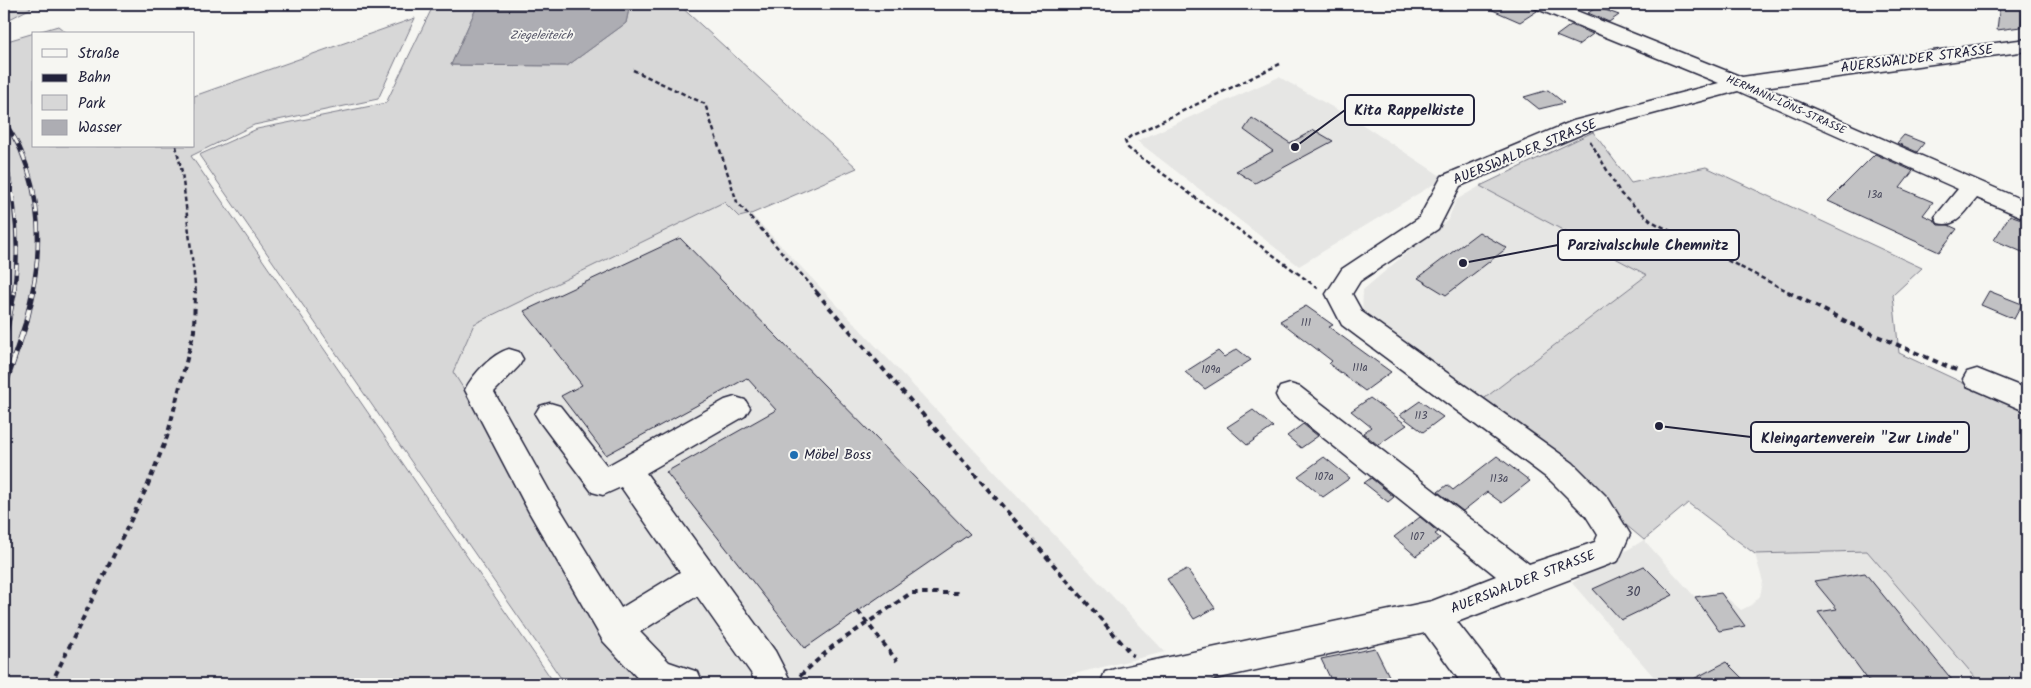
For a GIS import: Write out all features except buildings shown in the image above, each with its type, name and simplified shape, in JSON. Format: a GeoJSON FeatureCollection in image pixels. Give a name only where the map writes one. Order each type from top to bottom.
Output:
{"type":"FeatureCollection","features":[{"type":"Feature","properties":{"kind":"street","name":"HERMANN-LÖNS-STRASSE"},"geometry":{"type":"LineString","coordinates":[[1542,4],[1740,84],[2027,211]]}},
{"type":"Feature","properties":{"kind":"street","name":"AUERSWALDER STRASSE"},"geometry":{"type":"LineString","coordinates":[[1118,684],[1433,616],[1525,580],[1607,551],[1614,534],[1597,507],[1562,472],[1352,318],[1339,294],[1351,275],[1429,223],[1450,181],[1581,126],[1740,84],[1846,68],[2027,46]]}},
{"type":"Feature","properties":{"kind":"street"},"geometry":{"type":"LineString","coordinates":[[1947,217],[1973,187]]}},
{"type":"Feature","properties":{"kind":"street"},"geometry":{"type":"LineString","coordinates":[[509,359],[479,390],[540,504],[615,630],[658,675],[684,684]]}},
{"type":"Feature","properties":{"kind":"street"},"geometry":{"type":"LineString","coordinates":[[1977,379],[2027,401]]}},
{"type":"Feature","properties":{"kind":"street"},"geometry":{"type":"LineString","coordinates":[[1290,395],[1525,580]]}},
{"type":"Feature","properties":{"kind":"street"},"geometry":{"type":"LineString","coordinates":[[550,414],[603,483],[735,408]]}},
{"type":"Feature","properties":{"kind":"street"},"geometry":{"type":"LineString","coordinates":[[626,470],[763,662],[786,681]]}},
{"type":"Feature","properties":{"kind":"street"},"geometry":{"type":"LineString","coordinates":[[615,630],[701,576]]}},
{"type":"Feature","properties":{"kind":"street","name":"AUERSWALDER STRASSE"},"geometry":{"type":"LineString","coordinates":[[1433,616],[1483,684]]}},
{"type":"Feature","properties":{"kind":"path"},"geometry":{"type":"LineString","coordinates":[[1280,64],[1131,136],[1125,141],[1128,148],[1316,289],[1339,294]]}},
{"type":"Feature","properties":{"kind":"path"},"geometry":{"type":"LineString","coordinates":[[633,70],[704,104],[737,202],[915,403],[1152,677]]}},
{"type":"Feature","properties":{"kind":"path"},"geometry":{"type":"LineString","coordinates":[[1581,126],[1621,194],[1651,221],[1860,329],[1977,379]]}},
{"type":"Feature","properties":{"kind":"path"},"geometry":{"type":"LineString","coordinates":[[51,684],[151,479],[167,437],[194,331],[196,296],[192,247],[183,193],[182,172],[176,148]]}},
{"type":"Feature","properties":{"kind":"path"},"geometry":{"type":"LineString","coordinates":[[786,681],[866,622],[911,593],[960,593]]}},
{"type":"Feature","properties":{"kind":"path"},"geometry":{"type":"LineString","coordinates":[[858,611],[897,661]]}},
{"type":"Feature","properties":{"kind":"shaded area"},"geometry":{"type":"Polygon","coordinates":[[[1279,77],[1357,121],[1444,178],[1299,266],[1137,141],[1279,77]]]}},
{"type":"Feature","properties":{"kind":"shaded area"},"geometry":{"type":"Polygon","coordinates":[[[1480,186],[1648,275],[1473,407],[1362,314],[1363,290],[1448,220],[1456,200],[1480,186]]]}},
{"type":"Feature","properties":{"kind":"shaded area"},"geometry":{"type":"Polygon","coordinates":[[[724,202],[739,217],[751,214],[1165,652],[1032,684],[649,684],[453,373],[474,324],[724,202]]]}},
{"type":"Feature","properties":{"kind":"shaded area"},"geometry":{"type":"Polygon","coordinates":[[[1644,540],[1695,597],[1721,593],[1741,610],[1751,605],[1760,596],[1763,582],[1755,554],[1867,551],[1981,684],[1660,684],[1572,583],[1644,540]]]}},
{"type":"Feature","properties":{"kind":"green space"},"geometry":{"type":"Polygon","coordinates":[[[4,4],[25,4],[31,8],[4,22],[4,4]]]}},
{"type":"Feature","properties":{"kind":"green space"},"geometry":{"type":"Polygon","coordinates":[[[434,4],[478,4],[451,65],[567,66],[626,23],[630,4],[678,4],[857,168],[751,214],[739,217],[724,202],[474,324],[453,372],[649,684],[565,684],[199,155],[257,129],[386,103],[434,4]]]}},
{"type":"Feature","properties":{"kind":"green space"},"geometry":{"type":"Polygon","coordinates":[[[415,18],[378,99],[254,125],[191,156],[555,684],[4,684],[4,42],[32,34],[32,148],[195,148],[195,96],[415,18]]]}},
{"type":"Feature","properties":{"kind":"green space"},"geometry":{"type":"Polygon","coordinates":[[[58,26],[66,32],[38,32],[58,26]]]}},
{"type":"Feature","properties":{"kind":"green space"},"geometry":{"type":"Polygon","coordinates":[[[1593,132],[1631,183],[1706,167],[1922,268],[1893,295],[1899,353],[2027,413],[2027,684],[1981,684],[1867,551],[1755,554],[1688,503],[1644,540],[1562,472],[1473,407],[1647,275],[1480,186],[1593,132]]]}},
{"type":"Feature","properties":{"kind":"water","name":"Ziegeleiteich"},"geometry":{"type":"Polygon","coordinates":[[[478,4],[630,4],[626,23],[567,66],[451,65],[478,4]]]}},
{"type":"Feature","properties":{"kind":"railway"},"geometry":{"type":"LineString","coordinates":[[4,121],[21,151],[32,185],[35,203],[38,240],[32,293]]}},
{"type":"Feature","properties":{"kind":"railway"},"geometry":{"type":"LineString","coordinates":[[4,158],[12,192],[16,225],[17,259],[14,293]]}},
{"type":"Feature","properties":{"kind":"railway"},"geometry":{"type":"LineString","coordinates":[[4,341],[14,292]]}},
{"type":"Feature","properties":{"kind":"railway"},"geometry":{"type":"LineString","coordinates":[[4,388],[26,323],[33,292]]}},
{"type":"Feature","properties":{"kind":"place","name":"Kita Rappelkiste"},"geometry":{"type":"Point","coordinates":[1295,147]}},
{"type":"Feature","properties":{"kind":"place","name":"Parzivalschule Chemnitz"},"geometry":{"type":"Point","coordinates":[1463,263]}},
{"type":"Feature","properties":{"kind":"place","name":"Kleingartenverein \"Zur Linde\""},"geometry":{"type":"Point","coordinates":[1659,426]}},
{"type":"Feature","properties":{"kind":"place","name":"Möbel Boss"},"geometry":{"type":"Point","coordinates":[794,455]}}]}
